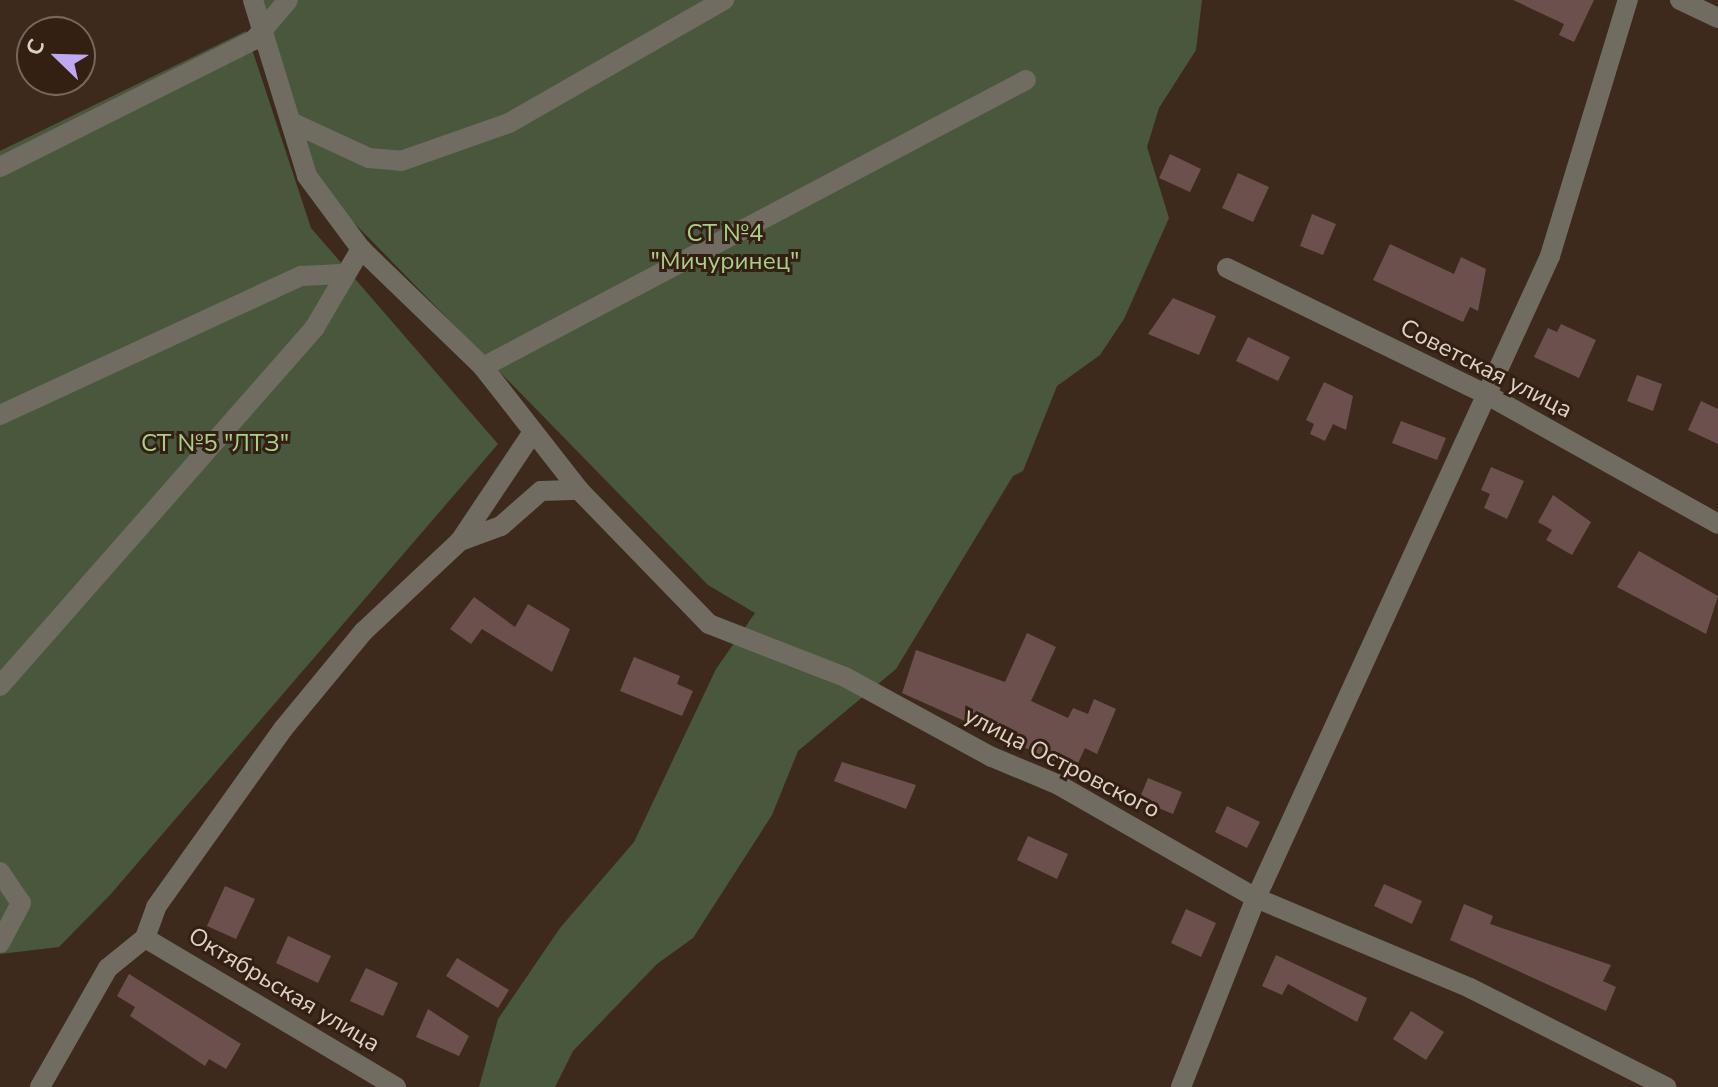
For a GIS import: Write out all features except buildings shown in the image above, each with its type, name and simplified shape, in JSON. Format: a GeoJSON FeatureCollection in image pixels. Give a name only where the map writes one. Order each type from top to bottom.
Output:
{"type":"FeatureCollection","features":[{"type":"Feature","properties":{"kind":"street","name":"улица Островского"},"geometry":{"type":"LineString","coordinates":[[253,0],[264,27],[307,176],[361,249],[483,367],[531,435],[579,490],[709,624],[845,677],[992,757],[1057,784],[1256,898],[1470,988],[1666,1087]]}},
{"type":"Feature","properties":{"kind":"street"},"geometry":{"type":"LineString","coordinates":[[0,167],[254,40],[288,0]]}},
{"type":"Feature","properties":{"kind":"street"},"geometry":{"type":"LineString","coordinates":[[291,122],[369,158],[401,161],[509,123],[724,0]]}},
{"type":"Feature","properties":{"kind":"street"},"geometry":{"type":"LineString","coordinates":[[1181,1087],[1256,898],[1491,397],[1550,256],[1628,0]]}},
{"type":"Feature","properties":{"kind":"street"},"geometry":{"type":"LineString","coordinates":[[1680,0],[1718,18]]}},
{"type":"Feature","properties":{"kind":"street"},"geometry":{"type":"LineString","coordinates":[[483,367],[1026,80]]}},
{"type":"Feature","properties":{"kind":"street"},"geometry":{"type":"LineString","coordinates":[[0,686],[315,327],[342,274],[361,249]]}},
{"type":"Feature","properties":{"kind":"street","name":"Советская улица"},"geometry":{"type":"LineString","coordinates":[[1227,268],[1491,397],[1718,524]]}},
{"type":"Feature","properties":{"kind":"street"},"geometry":{"type":"LineString","coordinates":[[0,415],[301,276],[342,274]]}},
{"type":"Feature","properties":{"kind":"street"},"geometry":{"type":"LineString","coordinates":[[40,1087],[108,968],[145,938],[156,907],[283,729],[363,632],[460,541],[531,435]]}},
{"type":"Feature","properties":{"kind":"street"},"geometry":{"type":"LineString","coordinates":[[460,541],[501,526],[541,491],[579,490]]}},
{"type":"Feature","properties":{"kind":"street"},"geometry":{"type":"LineString","coordinates":[[0,872],[21,903],[0,943]]}},
{"type":"Feature","properties":{"kind":"street","name":"Октябрьская улица"},"geometry":{"type":"LineString","coordinates":[[145,938],[396,1087]]}},
{"type":"Feature","properties":{"kind":"green space","name":"СТ №4 \"Мичуринец\""},"geometry":{"type":"Polygon","coordinates":[[[256,0],[1202,0],[1196,50],[1159,108],[1147,147],[1169,218],[1124,319],[1100,355],[1057,386],[1023,471],[1013,476],[896,669],[798,751],[772,815],[693,938],[657,964],[573,1051],[555,1087],[479,1087],[498,1019],[560,928],[634,842],[716,669],[755,613],[708,585],[319,187],[256,0]]]}},
{"type":"Feature","properties":{"kind":"green space","name":"СТ №5 \"ЛТЗ\""},"geometry":{"type":"Polygon","coordinates":[[[246,31],[311,228],[498,444],[110,895],[59,947],[0,954],[0,151],[246,31]]]}}]}
